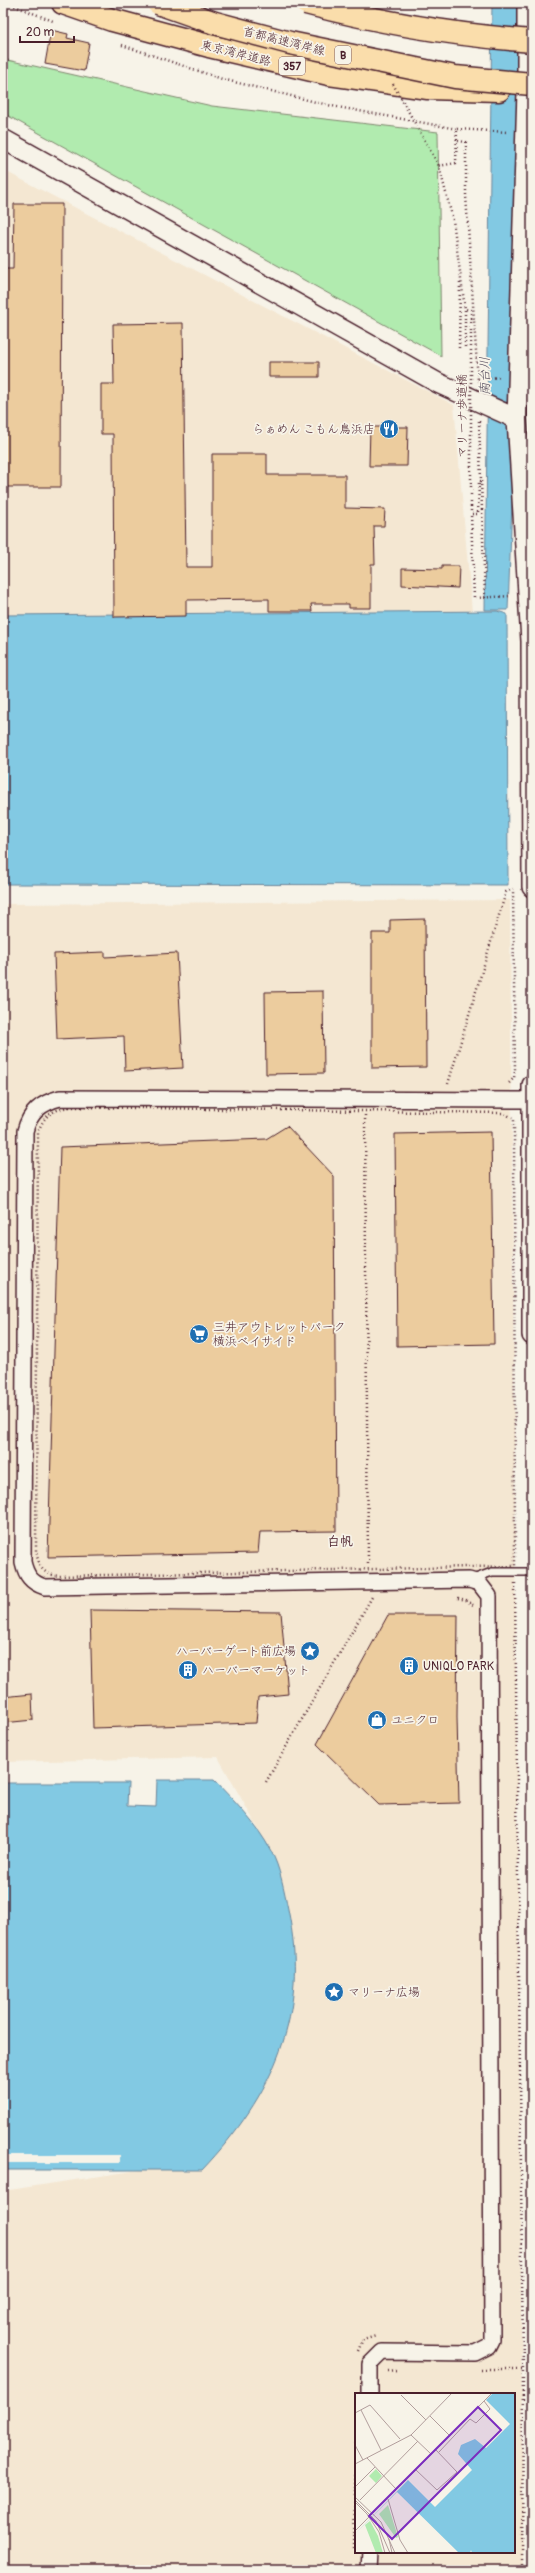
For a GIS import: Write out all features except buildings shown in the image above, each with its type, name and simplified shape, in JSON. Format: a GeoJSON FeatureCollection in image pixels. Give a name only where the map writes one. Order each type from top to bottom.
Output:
{"type":"FeatureCollection","features":[{"type":"Feature","properties":{"kind":"highway","name":"首都高速湾岸線"},"geometry":{"type":"LineString","coordinates":[[158,3],[215,23],[290,43],[455,77],[530,89]]}},
{"type":"Feature","properties":{"kind":"highway"},"geometry":{"type":"LineString","coordinates":[[306,3],[396,24],[461,35],[530,38]]}},
{"type":"Feature","properties":{"kind":"highway"},"geometry":{"type":"LineString","coordinates":[[325,3],[364,13],[462,31],[530,38]]}},
{"type":"Feature","properties":{"kind":"highway","name":"東京湾岸道路"},"geometry":{"type":"LineString","coordinates":[[60,13],[112,20],[171,36],[329,74],[428,88],[530,89]]}},
{"type":"Feature","properties":{"kind":"street"},"geometry":{"type":"LineString","coordinates":[[527,3],[530,38],[530,89],[524,133],[517,419],[532,641],[532,887]]}},
{"type":"Feature","properties":{"kind":"street"},"geometry":{"type":"LineString","coordinates":[[3,139],[438,384],[517,419]]}},
{"type":"Feature","properties":{"kind":"street"},"geometry":{"type":"LineString","coordinates":[[370,2393],[370,2364],[382,2352],[475,2353],[489,2346],[492,2340],[489,1596],[479,1583],[469,1580],[45,1587],[38,1585],[26,1574],[23,1562],[25,1131],[27,1120],[34,1111],[46,1101],[60,1098],[532,1092],[532,1335]]}},
{"type":"Feature","properties":{"kind":"street"},"geometry":{"type":"LineString","coordinates":[[370,2553],[370,2570]]}},
{"type":"Feature","properties":{"kind":"lane"},"geometry":{"type":"LineString","coordinates":[[469,1580],[492,1572],[532,1572]]}},
{"type":"Feature","properties":{"kind":"path"},"geometry":{"type":"LineString","coordinates":[[7,3],[60,13]]}},
{"type":"Feature","properties":{"kind":"path"},"geometry":{"type":"LineString","coordinates":[[119,44],[222,79],[332,106],[457,129],[524,133]]}},
{"type":"Feature","properties":{"kind":"path"},"geometry":{"type":"LineString","coordinates":[[457,129],[458,141],[456,163],[439,166],[453,220],[465,309],[465,347]]}},
{"type":"Feature","properties":{"kind":"path"},"geometry":{"type":"LineString","coordinates":[[458,141],[466,142],[466,196],[478,384]]}},
{"type":"Feature","properties":{"kind":"path"},"geometry":{"type":"LineString","coordinates":[[459,348],[460,269]]}},
{"type":"Feature","properties":{"kind":"path","name":"マリーナ歩道橋"},"geometry":{"type":"LineString","coordinates":[[465,309],[471,310],[472,571],[474,598],[485,598]]}},
{"type":"Feature","properties":{"kind":"path"},"geometry":{"type":"LineString","coordinates":[[478,379],[500,377]]}},
{"type":"Feature","properties":{"kind":"path"},"geometry":{"type":"LineString","coordinates":[[479,414],[485,598],[512,596]]}},
{"type":"Feature","properties":{"kind":"path"},"geometry":{"type":"LineString","coordinates":[[471,514],[478,514],[480,481]]}},
{"type":"Feature","properties":{"kind":"path"},"geometry":{"type":"LineString","coordinates":[[454,1087],[447,1087],[506,892],[513,889],[515,1071],[514,1078],[506,1086]]}},
{"type":"Feature","properties":{"kind":"path"},"geometry":{"type":"LineString","coordinates":[[504,1114],[69,1107],[55,1110],[46,1117],[38,1133],[36,1551],[41,1570],[46,1574],[59,1576],[236,1574],[368,1569],[515,1566]]}},
{"type":"Feature","properties":{"kind":"path"},"geometry":{"type":"LineString","coordinates":[[365,1112],[368,1569]]}},
{"type":"Feature","properties":{"kind":"path"},"geometry":{"type":"LineString","coordinates":[[515,1581],[523,2369],[522,2570]]}},
{"type":"Feature","properties":{"kind":"path"},"geometry":{"type":"LineString","coordinates":[[365,1596],[380,1597]]}},
{"type":"Feature","properties":{"kind":"path"},"geometry":{"type":"LineString","coordinates":[[266,1782],[372,1597]]}},
{"type":"Feature","properties":{"kind":"path"},"geometry":{"type":"LineString","coordinates":[[453,1598],[466,1600],[475,1610]]}},
{"type":"Feature","properties":{"kind":"path"},"geometry":{"type":"LineString","coordinates":[[358,2359],[359,2347],[363,2340],[370,2336],[384,2336]]}},
{"type":"Feature","properties":{"kind":"path"},"geometry":{"type":"LineString","coordinates":[[475,2369],[523,2369]]}},
{"type":"Feature","properties":{"kind":"path"},"geometry":{"type":"LineString","coordinates":[[385,2375],[388,2371],[404,2370]]}},
{"type":"Feature","properties":{"kind":"path"},"geometry":{"type":"LineString","coordinates":[[354,2555],[355,2497]]}},
{"type":"Feature","properties":{"kind":"shaded area"},"geometry":{"type":"Polygon","coordinates":[[[3,170],[454,405],[472,612],[3,617],[3,170]]]}},
{"type":"Feature","properties":{"kind":"shaded area"},"geometry":{"type":"Polygon","coordinates":[[[510,900],[523,2570],[3,2570],[3,2191],[211,2159],[294,1943],[269,1848],[218,1757],[3,1762],[3,904],[510,900]]]}},
{"type":"Feature","properties":{"kind":"green space"},"geometry":{"type":"Polygon","coordinates":[[[3,59],[212,106],[438,132],[441,356],[3,113],[3,59]]]}},
{"type":"Feature","properties":{"kind":"water"},"geometry":{"type":"Polygon","coordinates":[[[492,3],[527,3],[527,91],[508,610],[485,610],[492,3]]]}},
{"type":"Feature","properties":{"kind":"water"},"geometry":{"type":"Polygon","coordinates":[[[497,611],[507,614],[508,885],[3,884],[3,615],[497,611]]]}},
{"type":"Feature","properties":{"kind":"water"},"geometry":{"type":"Polygon","coordinates":[[[157,1780],[214,1780],[252,1822],[274,1857],[285,1894],[294,1947],[294,1983],[289,2018],[280,2050],[267,2082],[249,2112],[202,2170],[3,2170],[3,1783],[128,1783],[127,1806],[156,1807],[157,1780]]]}},
{"type":"Feature","properties":{"kind":"pier"},"geometry":{"type":"Polygon","coordinates":[[[3,2155],[120,2155],[120,2163],[3,2163],[3,2155]]]}},
{"type":"Feature","properties":{"kind":"place","name":"らぁめん こもん鳥浜店"},"geometry":{"type":"Point","coordinates":[389,429]}},
{"type":"Feature","properties":{"kind":"place","name":"三井アウトレットパーク 横浜ベイサイド"},"geometry":{"type":"Point","coordinates":[199,1334]}},
{"type":"Feature","properties":{"kind":"place","name":"ハーバーゲート前広場"},"geometry":{"type":"Point","coordinates":[310,1651]}},
{"type":"Feature","properties":{"kind":"place","name":"UNIQLO PARK"},"geometry":{"type":"Point","coordinates":[409,1666]}},
{"type":"Feature","properties":{"kind":"place","name":"ハーバーマーケット"},"geometry":{"type":"Point","coordinates":[188,1670]}},
{"type":"Feature","properties":{"kind":"place","name":"ユニクロ"},"geometry":{"type":"Point","coordinates":[377,1720]}},
{"type":"Feature","properties":{"kind":"place","name":"マリーナ広場"},"geometry":{"type":"Point","coordinates":[334,1992]}},
{"type":"Feature","properties":{"kind":"district","name":"白帆"},"geometry":{"type":"Point","coordinates":[340,1541]}},
{"type":"Feature","properties":{"kind":"water label","name":"南台川"},"geometry":{"type":"Point","coordinates":[484,376]}}]}
